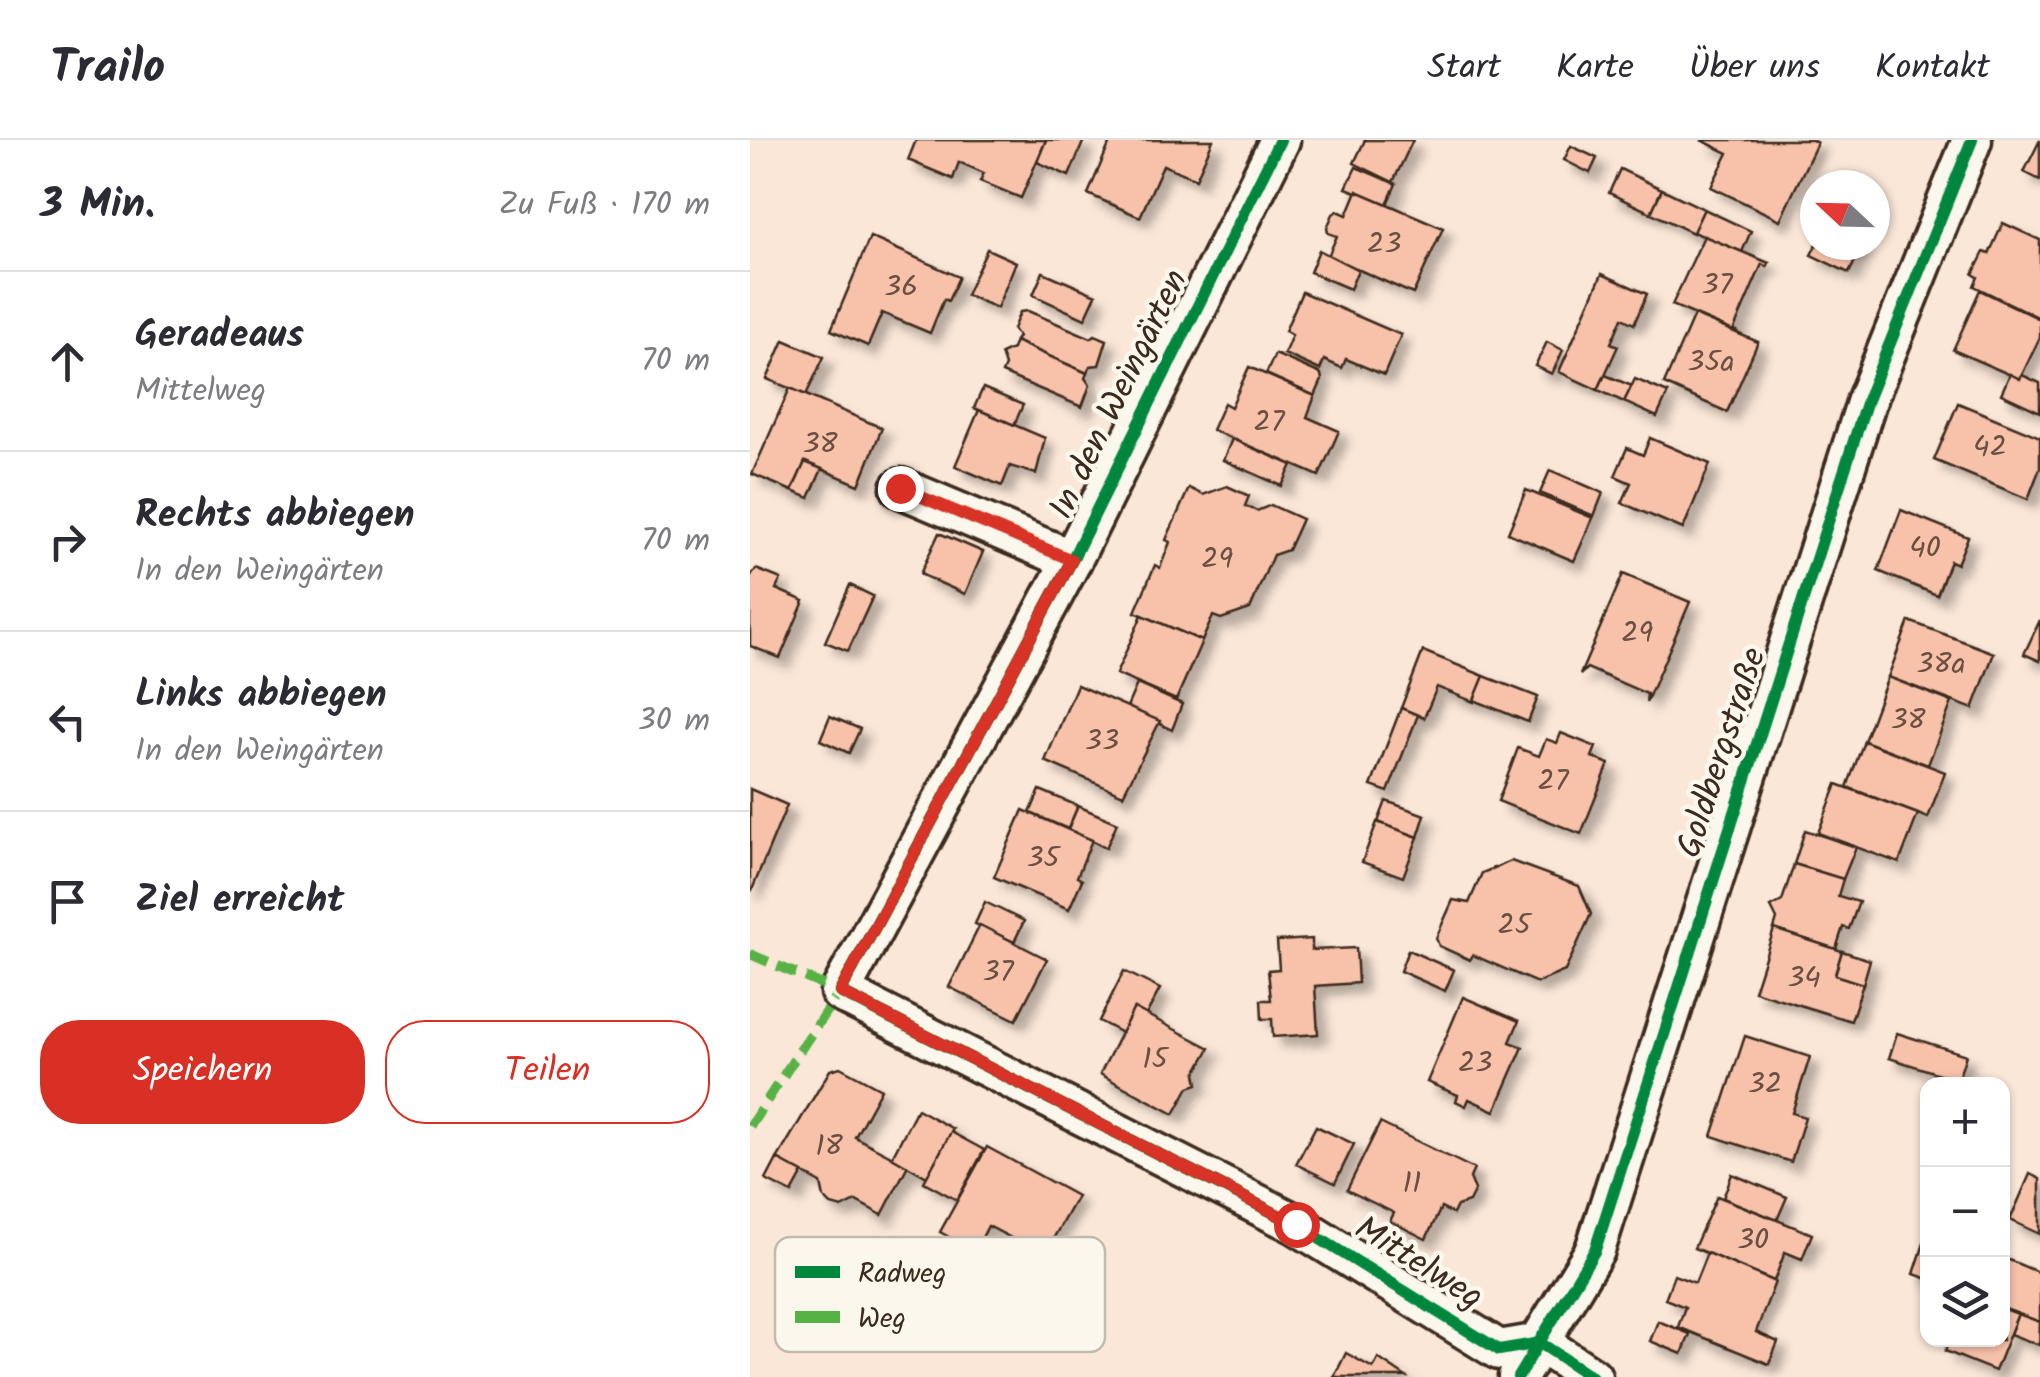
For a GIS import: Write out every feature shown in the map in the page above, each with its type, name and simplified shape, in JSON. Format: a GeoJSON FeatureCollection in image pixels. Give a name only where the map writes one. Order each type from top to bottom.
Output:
{"type":"FeatureCollection","features":[{"type":"Feature","properties":{"kind":"street","name":"In den Weingärten"},"geometry":{"type":"LineString","coordinates":[[840,992],[1072,560],[1280,140]]}},
{"type":"Feature","properties":{"kind":"street","name":"Goldbergstraße"},"geometry":{"type":"LineString","coordinates":[[1518,1377],[1595,1250],[1867,400],[1972,140]]}},
{"type":"Feature","properties":{"kind":"street","name":"In den Weingärten"},"geometry":{"type":"LineString","coordinates":[[900,488],[1072,560]]}},
{"type":"Feature","properties":{"kind":"street","name":"Mittelweg"},"geometry":{"type":"LineString","coordinates":[[840,992],[1296,1224],[1499,1350],[1540,1343]]}},
{"type":"Feature","properties":{"kind":"street"},"geometry":{"type":"LineString","coordinates":[[1540,1343],[1592,1377]]}},
{"type":"Feature","properties":{"kind":"building"},"geometry":{"type":"Polygon","coordinates":[[[916,140],[1046,140],[1021,198],[980,181],[984,173],[959,162],[953,179],[908,160],[916,140]]]}},
{"type":"Feature","properties":{"kind":"building"},"geometry":{"type":"Polygon","coordinates":[[[1046,140],[1084,140],[1069,176],[1037,162],[1046,140]]]}},
{"type":"Feature","properties":{"kind":"building"},"geometry":{"type":"Polygon","coordinates":[[[1111,140],[1213,140],[1196,179],[1163,165],[1140,217],[1088,194],[1111,140]]]}},
{"type":"Feature","properties":{"kind":"building"},"geometry":{"type":"Polygon","coordinates":[[[1365,140],[1413,140],[1393,182],[1354,163],[1365,140]]]}},
{"type":"Feature","properties":{"kind":"building"},"geometry":{"type":"Polygon","coordinates":[[[1701,140],[1817,143],[1804,170],[1800,170],[1800,178],[1780,220],[1711,187],[1728,153],[1701,140]]]}},
{"type":"Feature","properties":{"kind":"building"},"geometry":{"type":"Polygon","coordinates":[[[2040,140],[2040,180],[2024,172],[2040,140]]]}},
{"type":"Feature","properties":{"kind":"building"},"geometry":{"type":"Polygon","coordinates":[[[1571,146],[1597,158],[1590,173],[1564,160],[1571,146]]]}},
{"type":"Feature","properties":{"kind":"building"},"geometry":{"type":"Polygon","coordinates":[[[1356,167],[1396,184],[1387,204],[1346,188],[1356,167]]]}},
{"type":"Feature","properties":{"kind":"building"},"geometry":{"type":"Polygon","coordinates":[[[1620,169],[1662,189],[1651,213],[1609,193],[1620,169]]]}},
{"type":"Feature","properties":{"kind":"building"},"geometry":{"type":"Polygon","coordinates":[[[1662,189],[1704,209],[1693,233],[1651,213],[1662,189]]]}},
{"type":"Feature","properties":{"kind":"building"},"geometry":{"type":"Polygon","coordinates":[[[1357,191],[1443,228],[1413,294],[1328,256],[1337,236],[1328,233],[1327,228],[1333,214],[1338,211],[1347,215],[1357,191]]]}},
{"type":"Feature","properties":{"kind":"building"},"geometry":{"type":"Polygon","coordinates":[[[1704,209],[1751,231],[1742,252],[1693,232],[1704,209]]]}},
{"type":"Feature","properties":{"kind":"building"},"geometry":{"type":"Polygon","coordinates":[[[2003,223],[2040,240],[2040,318],[1974,286],[1978,277],[1973,274],[1984,252],[1989,254],[2003,223]]]}},
{"type":"Feature","properties":{"kind":"building"},"geometry":{"type":"Polygon","coordinates":[[[1704,236],[1769,263],[1767,267],[1762,264],[1734,329],[1738,333],[1672,305],[1704,236]]]}},
{"type":"Feature","properties":{"kind":"building"},"geometry":{"type":"Polygon","coordinates":[[[870,237],[959,277],[948,301],[944,299],[930,333],[882,313],[868,346],[831,330],[870,237]]]}},
{"type":"Feature","properties":{"kind":"building"},"geometry":{"type":"Polygon","coordinates":[[[987,249],[1016,262],[997,308],[966,295],[987,249]]]}},
{"type":"Feature","properties":{"kind":"building"},"geometry":{"type":"Polygon","coordinates":[[[1319,250],[1358,270],[1350,289],[1310,272],[1319,250]]]}},
{"type":"Feature","properties":{"kind":"building"},"geometry":{"type":"Polygon","coordinates":[[[1822,260],[1856,260],[1849,273],[1822,260]]]}},
{"type":"Feature","properties":{"kind":"building"},"geometry":{"type":"Polygon","coordinates":[[[1043,272],[1096,295],[1085,319],[1033,295],[1043,272]]]}},
{"type":"Feature","properties":{"kind":"building"},"geometry":{"type":"Polygon","coordinates":[[[1602,274],[1647,294],[1634,324],[1622,318],[1611,343],[1618,346],[1598,390],[1559,372],[1602,274]]]}},
{"type":"Feature","properties":{"kind":"building"},"geometry":{"type":"Polygon","coordinates":[[[1980,290],[2040,319],[2040,337],[2020,379],[1953,350],[1980,290]]]}},
{"type":"Feature","properties":{"kind":"building"},"geometry":{"type":"Polygon","coordinates":[[[1302,292],[1401,335],[1384,375],[1346,359],[1342,368],[1324,360],[1320,370],[1284,354],[1292,335],[1285,331],[1302,292]]]}},
{"type":"Feature","properties":{"kind":"building"},"geometry":{"type":"Polygon","coordinates":[[[1028,311],[1091,338],[1095,335],[1107,340],[1099,365],[1090,366],[1087,373],[1015,341],[1018,336],[1013,329],[1020,312],[1028,311]]]}},
{"type":"Feature","properties":{"kind":"building"},"geometry":{"type":"Polygon","coordinates":[[[1694,315],[1758,342],[1727,412],[1664,384],[1694,315]]]}},
{"type":"Feature","properties":{"kind":"building"},"geometry":{"type":"Polygon","coordinates":[[[784,340],[824,357],[806,395],[767,379],[784,340]]]}},
{"type":"Feature","properties":{"kind":"building"},"geometry":{"type":"Polygon","coordinates":[[[1015,341],[1087,373],[1085,378],[1090,385],[1082,407],[1002,373],[1005,366],[1001,354],[1012,349],[1015,341]]]}},
{"type":"Feature","properties":{"kind":"building"},"geometry":{"type":"Polygon","coordinates":[[[1547,342],[1563,350],[1552,374],[1535,366],[1547,342]]]}},
{"type":"Feature","properties":{"kind":"building"},"geometry":{"type":"Polygon","coordinates":[[[1275,354],[1321,374],[1315,396],[1266,374],[1275,354]]]}},
{"type":"Feature","properties":{"kind":"building"},"geometry":{"type":"Polygon","coordinates":[[[1249,367],[1315,396],[1307,417],[1339,431],[1319,476],[1212,430],[1224,403],[1231,407],[1249,367]]]}},
{"type":"Feature","properties":{"kind":"building"},"geometry":{"type":"Polygon","coordinates":[[[2010,374],[2040,383],[2040,412],[2001,394],[2010,374]]]}},
{"type":"Feature","properties":{"kind":"building"},"geometry":{"type":"Polygon","coordinates":[[[1605,375],[1632,386],[1624,402],[1598,390],[1605,375]]]}},
{"type":"Feature","properties":{"kind":"building"},"geometry":{"type":"Polygon","coordinates":[[[1635,379],[1668,393],[1657,417],[1624,402],[1635,379]]]}},
{"type":"Feature","properties":{"kind":"building"},"geometry":{"type":"Polygon","coordinates":[[[790,388],[882,428],[859,485],[805,462],[792,491],[752,474],[790,388]]]}},
{"type":"Feature","properties":{"kind":"building"},"geometry":{"type":"Polygon","coordinates":[[[983,388],[1023,405],[1014,425],[974,408],[983,388]]]}},
{"type":"Feature","properties":{"kind":"building"},"geometry":{"type":"Polygon","coordinates":[[[1958,403],[2040,437],[2040,468],[2028,499],[1934,460],[1958,403]]]}},
{"type":"Feature","properties":{"kind":"building"},"geometry":{"type":"Polygon","coordinates":[[[979,410],[1045,438],[1036,474],[1010,466],[1002,486],[955,466],[979,410]]]}},
{"type":"Feature","properties":{"kind":"building"},"geometry":{"type":"Polygon","coordinates":[[[1650,438],[1710,464],[1683,529],[1622,503],[1631,483],[1615,476],[1627,448],[1643,455],[1650,438]]]}},
{"type":"Feature","properties":{"kind":"building"},"geometry":{"type":"Polygon","coordinates":[[[1232,439],[1292,465],[1282,486],[1223,460],[1232,439]]]}},
{"type":"Feature","properties":{"kind":"building"},"geometry":{"type":"Polygon","coordinates":[[[805,462],[822,469],[809,498],[792,491],[805,462]]]}},
{"type":"Feature","properties":{"kind":"building"},"geometry":{"type":"Polygon","coordinates":[[[1550,470],[1603,493],[1594,516],[1540,493],[1550,470]]]}},
{"type":"Feature","properties":{"kind":"building"},"geometry":{"type":"Polygon","coordinates":[[[1227,486],[1249,496],[1245,506],[1257,511],[1271,505],[1302,519],[1288,550],[1273,555],[1250,609],[1221,619],[1213,616],[1202,641],[1135,612],[1155,565],[1160,568],[1170,542],[1166,540],[1189,488],[1203,495],[1227,486]]]}},
{"type":"Feature","properties":{"kind":"building"},"geometry":{"type":"Polygon","coordinates":[[[1526,490],[1593,518],[1574,561],[1508,533],[1526,490]]]}},
{"type":"Feature","properties":{"kind":"building"},"geometry":{"type":"Polygon","coordinates":[[[1901,510],[1968,537],[1957,564],[1950,561],[1937,595],[1878,571],[1901,510]]]}},
{"type":"Feature","properties":{"kind":"building"},"geometry":{"type":"Polygon","coordinates":[[[939,533],[983,552],[965,594],[920,574],[939,533]]]}},
{"type":"Feature","properties":{"kind":"building"},"geometry":{"type":"Polygon","coordinates":[[[756,569],[781,579],[776,589],[804,601],[780,658],[750,646],[750,578],[756,569]]]}},
{"type":"Feature","properties":{"kind":"building"},"geometry":{"type":"Polygon","coordinates":[[[1623,574],[1690,602],[1646,703],[1647,694],[1587,668],[1580,675],[1623,574]]]}},
{"type":"Feature","properties":{"kind":"building"},"geometry":{"type":"Polygon","coordinates":[[[850,585],[873,596],[848,651],[825,642],[850,585]]]}},
{"type":"Feature","properties":{"kind":"building"},"geometry":{"type":"Polygon","coordinates":[[[1142,615],[1202,641],[1176,700],[1116,674],[1142,615]]]}},
{"type":"Feature","properties":{"kind":"building"},"geometry":{"type":"Polygon","coordinates":[[[2040,620],[2040,661],[2024,654],[2040,620]]]}},
{"type":"Feature","properties":{"kind":"building"},"geometry":{"type":"Polygon","coordinates":[[[1909,621],[1994,653],[1973,709],[1888,677],[1909,621]]]}},
{"type":"Feature","properties":{"kind":"building"},"geometry":{"type":"Polygon","coordinates":[[[1423,651],[1484,676],[1474,702],[1437,687],[1424,718],[1401,708],[1423,651]]]}},
{"type":"Feature","properties":{"kind":"building"},"geometry":{"type":"Polygon","coordinates":[[[1484,676],[1538,697],[1528,722],[1474,700],[1484,676]]]}},
{"type":"Feature","properties":{"kind":"building"},"geometry":{"type":"Polygon","coordinates":[[[1888,677],[1952,702],[1928,765],[1864,741],[1888,677]]]}},
{"type":"Feature","properties":{"kind":"building"},"geometry":{"type":"Polygon","coordinates":[[[1137,684],[1182,704],[1172,730],[1127,707],[1137,684]]]}},
{"type":"Feature","properties":{"kind":"building"},"geometry":{"type":"Polygon","coordinates":[[[1077,685],[1160,721],[1123,795],[1045,761],[1077,685]]]}},
{"type":"Feature","properties":{"kind":"building"},"geometry":{"type":"Polygon","coordinates":[[[1401,708],[1418,715],[1388,792],[1371,786],[1401,708]]]}},
{"type":"Feature","properties":{"kind":"building"},"geometry":{"type":"Polygon","coordinates":[[[830,716],[860,729],[849,753],[820,740],[830,716]]]}},
{"type":"Feature","properties":{"kind":"building"},"geometry":{"type":"Polygon","coordinates":[[[1561,733],[1596,747],[1592,757],[1609,764],[1581,834],[1498,801],[1518,748],[1539,756],[1546,739],[1557,743],[1561,733]]]}},
{"type":"Feature","properties":{"kind":"building"},"geometry":{"type":"Polygon","coordinates":[[[1864,741],[1945,772],[1928,818],[1847,787],[1864,741]]]}},
{"type":"Feature","properties":{"kind":"building"},"geometry":{"type":"Polygon","coordinates":[[[1837,784],[1918,814],[1899,863],[1818,833],[1837,784]]]}},
{"type":"Feature","properties":{"kind":"building"},"geometry":{"type":"Polygon","coordinates":[[[750,789],[787,805],[752,890],[750,889],[750,789]]]}},
{"type":"Feature","properties":{"kind":"building"},"geometry":{"type":"Polygon","coordinates":[[[1040,790],[1078,806],[1068,829],[1030,813],[1040,790]]]}},
{"type":"Feature","properties":{"kind":"building"},"geometry":{"type":"Polygon","coordinates":[[[1386,801],[1425,815],[1418,837],[1378,822],[1386,801]]]}},
{"type":"Feature","properties":{"kind":"building"},"geometry":{"type":"Polygon","coordinates":[[[1078,806],[1117,823],[1106,848],[1068,829],[1078,806]]]}},
{"type":"Feature","properties":{"kind":"building"},"geometry":{"type":"Polygon","coordinates":[[[1023,810],[1092,840],[1077,877],[1082,880],[1069,909],[994,877],[1023,810]]]}},
{"type":"Feature","properties":{"kind":"building"},"geometry":{"type":"Polygon","coordinates":[[[1377,822],[1418,837],[1403,877],[1362,862],[1377,822]]]}},
{"type":"Feature","properties":{"kind":"building"},"geometry":{"type":"Polygon","coordinates":[[[1805,830],[1856,847],[1843,879],[1794,864],[1805,830]]]}},
{"type":"Feature","properties":{"kind":"building"},"geometry":{"type":"Polygon","coordinates":[[[1511,861],[1579,886],[1591,914],[1565,971],[1537,983],[1473,955],[1470,960],[1439,946],[1436,938],[1453,900],[1469,903],[1482,873],[1511,861]]]}},
{"type":"Feature","properties":{"kind":"building"},"geometry":{"type":"Polygon","coordinates":[[[1794,864],[1843,879],[1838,896],[1859,902],[1849,929],[1843,927],[1836,949],[1774,929],[1777,919],[1771,907],[1782,901],[1794,864]]]}},
{"type":"Feature","properties":{"kind":"building"},"geometry":{"type":"Polygon","coordinates":[[[985,902],[1024,921],[1014,942],[975,924],[985,902]]]}},
{"type":"Feature","properties":{"kind":"building"},"geometry":{"type":"Polygon","coordinates":[[[980,925],[1047,959],[1016,1020],[949,987],[980,925]]]}},
{"type":"Feature","properties":{"kind":"building"},"geometry":{"type":"Polygon","coordinates":[[[1774,929],[1842,951],[1835,975],[1863,984],[1851,1021],[1754,991],[1774,929]]]}},
{"type":"Feature","properties":{"kind":"building"},"geometry":{"type":"Polygon","coordinates":[[[1312,939],[1312,950],[1356,948],[1358,983],[1315,986],[1318,1034],[1273,1037],[1272,1019],[1262,1019],[1261,1000],[1271,1000],[1268,970],[1279,969],[1277,941],[1312,939]]]}},
{"type":"Feature","properties":{"kind":"building"},"geometry":{"type":"Polygon","coordinates":[[[1408,950],[1454,970],[1445,991],[1400,971],[1408,950]]]}},
{"type":"Feature","properties":{"kind":"building"},"geometry":{"type":"Polygon","coordinates":[[[1842,951],[1870,960],[1863,984],[1835,975],[1842,951]]]}},
{"type":"Feature","properties":{"kind":"building"},"geometry":{"type":"Polygon","coordinates":[[[1124,971],[1160,989],[1146,1015],[1134,1008],[1122,1033],[1099,1021],[1124,971]]]}},
{"type":"Feature","properties":{"kind":"building"},"geometry":{"type":"Polygon","coordinates":[[[1463,997],[1519,1021],[1510,1042],[1523,1047],[1495,1111],[1469,1099],[1466,1106],[1456,1101],[1458,1095],[1427,1082],[1463,997]]]}},
{"type":"Feature","properties":{"kind":"building"},"geometry":{"type":"Polygon","coordinates":[[[1134,1008],[1210,1048],[1196,1073],[1198,1084],[1189,1087],[1174,1114],[1100,1074],[1134,1008]]]}},
{"type":"Feature","properties":{"kind":"building"},"geometry":{"type":"Polygon","coordinates":[[[1897,1033],[1966,1055],[1959,1077],[1889,1058],[1897,1033]]]}},
{"type":"Feature","properties":{"kind":"building"},"geometry":{"type":"Polygon","coordinates":[[[1745,1036],[1810,1057],[1792,1113],[1805,1117],[1791,1162],[1712,1136],[1745,1036]]]}},
{"type":"Feature","properties":{"kind":"building"},"geometry":{"type":"Polygon","coordinates":[[[840,1067],[881,1089],[855,1137],[908,1165],[882,1215],[856,1201],[842,1208],[831,1205],[824,1198],[821,1183],[777,1159],[830,1070],[840,1067]]]}},
{"type":"Feature","properties":{"kind":"building"},"geometry":{"type":"Polygon","coordinates":[[[917,1109],[953,1129],[927,1177],[892,1157],[917,1109]]]}},
{"type":"Feature","properties":{"kind":"building"},"geometry":{"type":"Polygon","coordinates":[[[1380,1123],[1474,1169],[1470,1178],[1475,1190],[1469,1202],[1457,1206],[1453,1214],[1441,1208],[1426,1239],[1390,1221],[1394,1213],[1347,1190],[1380,1123]]]}},
{"type":"Feature","properties":{"kind":"building"},"geometry":{"type":"Polygon","coordinates":[[[1316,1126],[1354,1144],[1335,1183],[1296,1164],[1316,1126]]]}},
{"type":"Feature","properties":{"kind":"building"},"geometry":{"type":"Polygon","coordinates":[[[951,1132],[984,1150],[957,1200],[924,1182],[951,1132]]]}},
{"type":"Feature","properties":{"kind":"building"},"geometry":{"type":"Polygon","coordinates":[[[987,1147],[1077,1196],[1054,1237],[1009,1237],[988,1226],[982,1237],[949,1237],[940,1232],[987,1147]]]}},
{"type":"Feature","properties":{"kind":"building"},"geometry":{"type":"Polygon","coordinates":[[[777,1159],[803,1173],[792,1193],[766,1180],[777,1159]]]}},
{"type":"Feature","properties":{"kind":"building"},"geometry":{"type":"Polygon","coordinates":[[[1732,1174],[1787,1197],[1777,1220],[1723,1198],[1732,1174]]]}},
{"type":"Feature","properties":{"kind":"building"},"geometry":{"type":"Polygon","coordinates":[[[2030,1174],[2040,1179],[2040,1234],[2010,1220],[2030,1174]]]}},
{"type":"Feature","properties":{"kind":"building"},"geometry":{"type":"Polygon","coordinates":[[[1717,1196],[1812,1234],[1802,1259],[1785,1252],[1774,1281],[1694,1248],[1717,1196]]]}},
{"type":"Feature","properties":{"kind":"building"},"geometry":{"type":"Polygon","coordinates":[[[1707,1253],[1775,1282],[1756,1332],[1778,1342],[1769,1364],[1678,1327],[1685,1307],[1665,1299],[1674,1275],[1695,1283],[1707,1253]]]}},
{"type":"Feature","properties":{"kind":"building"},"geometry":{"type":"Polygon","coordinates":[[[2010,1260],[2040,1273],[2040,1322],[2010,1311],[2010,1260]]]}},
{"type":"Feature","properties":{"kind":"building"},"geometry":{"type":"Polygon","coordinates":[[[2010,1311],[2018,1314],[2010,1334],[2010,1311]]]}},
{"type":"Feature","properties":{"kind":"building"},"geometry":{"type":"Polygon","coordinates":[[[2018,1314],[2040,1322],[2039,1345],[2010,1334],[2018,1314]]]}},
{"type":"Feature","properties":{"kind":"building"},"geometry":{"type":"Polygon","coordinates":[[[1658,1321],[1690,1334],[1682,1354],[1650,1341],[1658,1321]]]}},
{"type":"Feature","properties":{"kind":"building"},"geometry":{"type":"Polygon","coordinates":[[[1947,1347],[2005,1347],[1995,1371],[1945,1351],[1947,1347]]]}},
{"type":"Feature","properties":{"kind":"building"},"geometry":{"type":"Polygon","coordinates":[[[1346,1353],[1373,1368],[1378,1358],[1406,1377],[1334,1377],[1346,1353]]]}},
{"type":"Feature","properties":{"kind":"marked path"},"geometry":{"type":"LineString","coordinates":[[901,488],[1072,560]]}},
{"type":"Feature","properties":{"kind":"marked path"},"geometry":{"type":"LineString","coordinates":[[750,954],[846,995]]}},
{"type":"Feature","properties":{"kind":"marked path"},"geometry":{"type":"LineString","coordinates":[[750,1126],[844,984]]}},
{"type":"Feature","properties":{"kind":"cycle path"},"geometry":{"type":"LineString","coordinates":[[1280,140],[1072,560],[840,992],[1296,1224],[1499,1350],[1540,1343],[1592,1377]]}},
{"type":"Feature","properties":{"kind":"cycle path"},"geometry":{"type":"LineString","coordinates":[[1518,1377],[1595,1250],[1867,400],[1972,140]]}},
{"type":"Feature","properties":{"kind":"route"},"geometry":{"type":"LineString","coordinates":[[900,488],[1072,560],[840,992],[1296,1224]]}}]}
